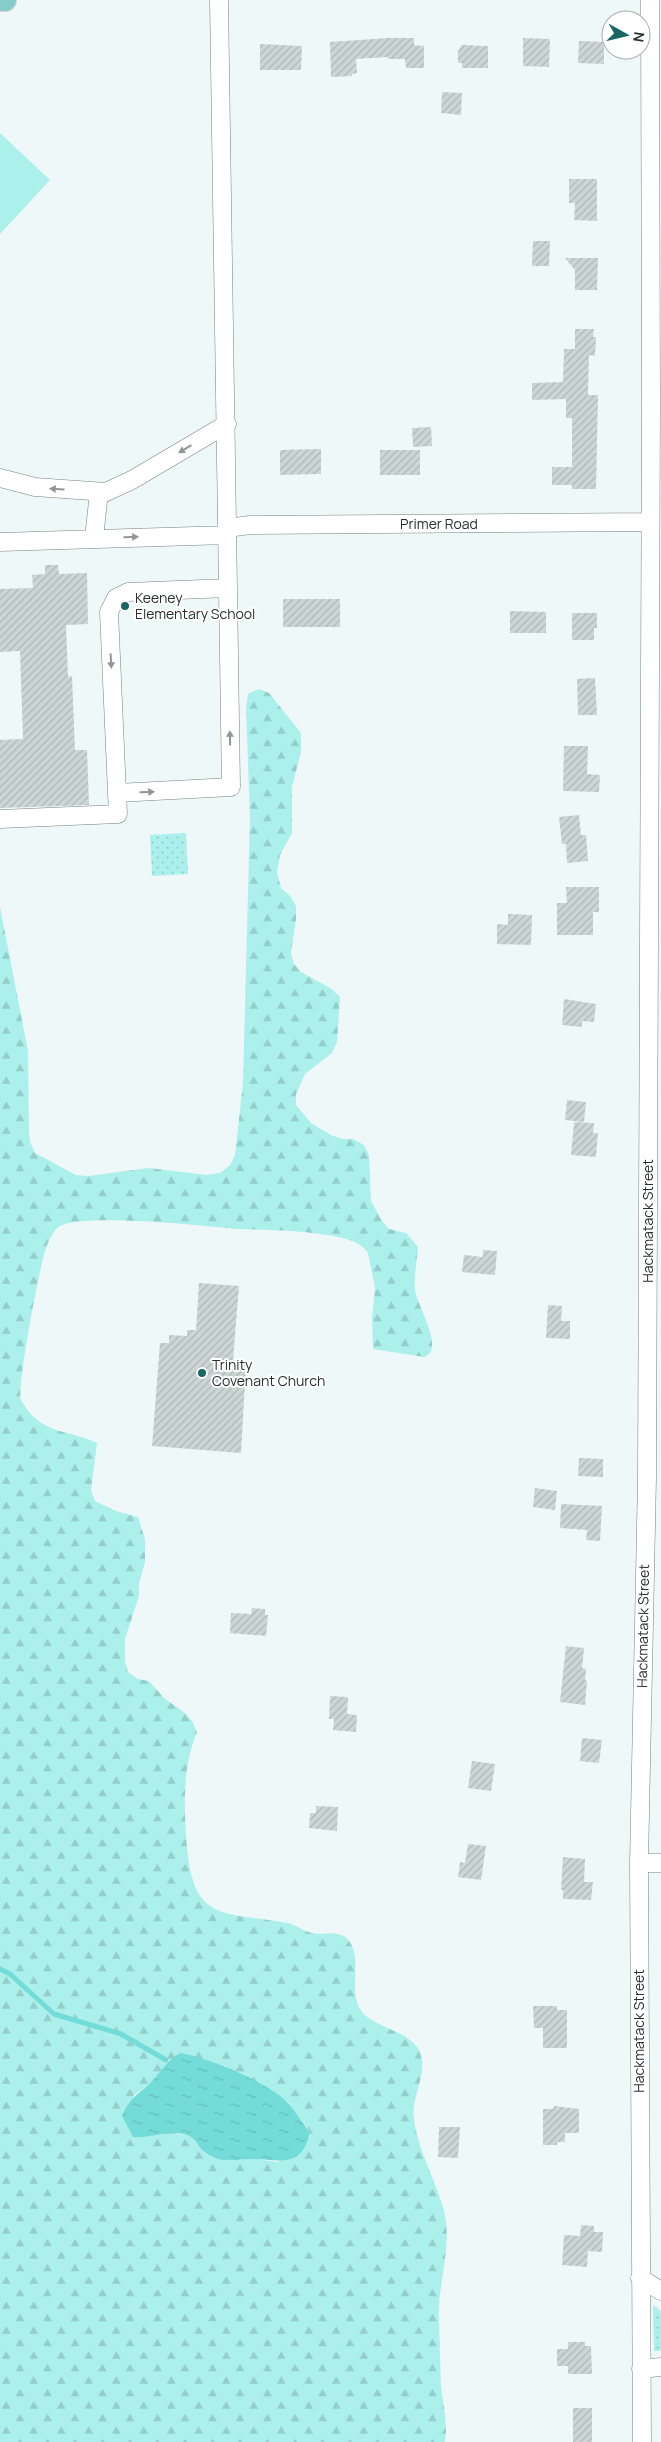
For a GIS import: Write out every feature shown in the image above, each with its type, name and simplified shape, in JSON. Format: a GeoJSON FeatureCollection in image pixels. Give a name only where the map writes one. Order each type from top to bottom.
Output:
{"type":"FeatureCollection","features":[{"type":"Feature","properties":{"kind":"street"},"geometry":{"type":"LineString","coordinates":[[116,793],[231,787],[220,0]]}},
{"type":"Feature","properties":{"kind":"street","name":"Hackmatack Street"},"geometry":{"type":"LineString","coordinates":[[642,2442],[639,1863],[647,1478],[650,522],[656,404],[650,0]]}},
{"type":"Feature","properties":{"kind":"street"},"geometry":{"type":"LineString","coordinates":[[0,478],[35,487],[106,492],[132,480],[227,424]]}},
{"type":"Feature","properties":{"kind":"street"},"geometry":{"type":"LineString","coordinates":[[94,538],[100,492]]}},
{"type":"Feature","properties":{"kind":"street","name":"Primer Road"},"geometry":{"type":"LineString","coordinates":[[0,542],[227,531],[250,525],[650,522]]}},
{"type":"Feature","properties":{"kind":"street"},"geometry":{"type":"LineString","coordinates":[[0,819],[118,814],[109,612],[116,598],[128,592],[228,588]]}},
{"type":"Feature","properties":{"kind":"street"},"geometry":{"type":"LineString","coordinates":[[639,1863],[661,1863]]}},
{"type":"Feature","properties":{"kind":"street"},"geometry":{"type":"LineString","coordinates":[[640,2278],[661,2291]]}},
{"type":"Feature","properties":{"kind":"street"},"geometry":{"type":"LineString","coordinates":[[641,2369],[661,2368]]}},
{"type":"Feature","properties":{"kind":"green space"},"geometry":{"type":"Polygon","coordinates":[[[0,133],[50,180],[0,234],[0,133]]]}},
{"type":"Feature","properties":{"kind":"green space"},"geometry":{"type":"Polygon","coordinates":[[[259,689],[269,693],[301,733],[301,752],[292,787],[292,833],[280,855],[277,872],[281,888],[290,896],[296,906],[291,953],[294,964],[301,972],[332,989],[340,997],[337,1042],[332,1053],[305,1074],[296,1094],[296,1105],[311,1123],[331,1135],[342,1139],[353,1139],[364,1145],[369,1155],[371,1201],[382,1221],[389,1229],[406,1233],[418,1247],[415,1290],[431,1337],[432,1346],[430,1353],[424,1357],[373,1349],[372,1318],[375,1288],[368,1253],[353,1241],[310,1233],[173,1223],[119,1220],[74,1222],[60,1226],[46,1248],[25,1352],[20,1391],[21,1400],[28,1411],[45,1425],[97,1443],[91,1490],[95,1501],[116,1511],[138,1517],[145,1539],[145,1562],[139,1584],[139,1596],[125,1639],[125,1661],[128,1672],[138,1679],[149,1681],[164,1698],[185,1713],[192,1721],[197,1732],[189,1758],[185,1809],[189,1864],[194,1884],[202,1898],[212,1907],[226,1913],[288,1923],[312,1933],[337,1934],[345,1937],[353,1948],[355,1956],[355,1992],[360,2009],[371,2020],[412,2041],[421,2055],[422,2073],[415,2101],[414,2119],[419,2143],[441,2199],[447,2238],[439,2306],[441,2386],[446,2427],[445,2442],[0,2442],[0,907],[28,1051],[29,1131],[30,1142],[35,1153],[76,1175],[88,1176],[149,1168],[207,1175],[220,1173],[230,1165],[235,1155],[243,1083],[250,816],[246,709],[248,694],[259,689]],[[170,2059],[152,2082],[133,2096],[174,2133],[191,2136],[203,2151],[278,2162],[310,2132],[288,2102],[170,2059]]]}},
{"type":"Feature","properties":{"kind":"green space"},"geometry":{"type":"Polygon","coordinates":[[[186,833],[188,874],[152,876],[150,835],[186,833]]]}},
{"type":"Feature","properties":{"kind":"green space"},"geometry":{"type":"Polygon","coordinates":[[[653,2305],[661,2311],[661,2351],[654,2351],[653,2305]]]}},
{"type":"Feature","properties":{"kind":"water"},"geometry":{"type":"Polygon","coordinates":[[[180,2053],[192,2055],[236,2071],[277,2094],[289,2104],[310,2132],[301,2152],[288,2160],[223,2160],[215,2158],[202,2150],[193,2138],[182,2134],[169,2133],[147,2137],[133,2137],[122,2116],[125,2109],[168,2062],[180,2053]]]}},
{"type":"Feature","properties":{"kind":"building"},"geometry":{"type":"Polygon","coordinates":[[[414,38],[414,45],[424,46],[424,68],[406,68],[405,59],[388,59],[388,57],[356,59],[357,73],[352,74],[352,76],[331,77],[330,42],[414,38]]]}},
{"type":"Feature","properties":{"kind":"building"},"geometry":{"type":"Polygon","coordinates":[[[523,38],[550,39],[549,67],[523,66],[523,38]]]}},
{"type":"Feature","properties":{"kind":"building"},"geometry":{"type":"Polygon","coordinates":[[[579,41],[601,42],[601,60],[604,60],[604,64],[578,63],[579,41]]]}},
{"type":"Feature","properties":{"kind":"building"},"geometry":{"type":"Polygon","coordinates":[[[260,44],[302,46],[301,70],[260,70],[260,44]]]}},
{"type":"Feature","properties":{"kind":"building"},"geometry":{"type":"Polygon","coordinates":[[[462,45],[488,46],[488,68],[462,68],[462,63],[458,63],[458,51],[462,45]]]}},
{"type":"Feature","properties":{"kind":"building"},"geometry":{"type":"Polygon","coordinates":[[[442,92],[462,93],[461,115],[441,113],[442,92]]]}},
{"type":"Feature","properties":{"kind":"building"},"geometry":{"type":"Polygon","coordinates":[[[569,179],[597,179],[597,221],[574,220],[575,203],[569,203],[569,179]]]}},
{"type":"Feature","properties":{"kind":"building"},"geometry":{"type":"Polygon","coordinates":[[[533,241],[550,241],[549,266],[532,266],[533,241]]]}},
{"type":"Feature","properties":{"kind":"building"},"geometry":{"type":"Polygon","coordinates":[[[565,258],[598,258],[597,290],[575,290],[575,270],[565,258]]]}},
{"type":"Feature","properties":{"kind":"building"},"geometry":{"type":"Polygon","coordinates":[[[575,329],[594,329],[593,337],[596,337],[595,356],[589,355],[588,395],[598,395],[596,489],[572,489],[572,485],[552,485],[552,467],[572,467],[572,418],[566,418],[566,399],[532,400],[532,383],[563,382],[564,349],[575,349],[575,329]]]}},
{"type":"Feature","properties":{"kind":"building"},"geometry":{"type":"Polygon","coordinates":[[[431,427],[432,446],[413,447],[412,428],[431,427]]]}},
{"type":"Feature","properties":{"kind":"building"},"geometry":{"type":"Polygon","coordinates":[[[321,449],[321,474],[280,475],[280,450],[321,449]]]}},
{"type":"Feature","properties":{"kind":"building"},"geometry":{"type":"Polygon","coordinates":[[[380,450],[420,450],[420,475],[380,475],[380,450]]]}},
{"type":"Feature","properties":{"kind":"building"},"geometry":{"type":"Polygon","coordinates":[[[45,565],[58,565],[59,574],[87,573],[88,624],[66,625],[68,677],[72,676],[75,750],[87,750],[89,805],[0,808],[0,740],[23,739],[20,651],[0,652],[0,589],[33,588],[32,575],[45,574],[45,565]]]}},
{"type":"Feature","properties":{"kind":"building"},"geometry":{"type":"Polygon","coordinates":[[[283,599],[340,599],[340,627],[283,627],[283,599]]]}},
{"type":"Feature","properties":{"kind":"building"},"geometry":{"type":"Polygon","coordinates":[[[510,611],[546,612],[546,633],[510,633],[510,611]]]}},
{"type":"Feature","properties":{"kind":"building"},"geometry":{"type":"Polygon","coordinates":[[[572,613],[597,613],[597,628],[594,628],[594,640],[572,640],[572,613]]]}},
{"type":"Feature","properties":{"kind":"building"},"geometry":{"type":"Polygon","coordinates":[[[595,678],[597,715],[578,715],[577,679],[595,678]]]}},
{"type":"Feature","properties":{"kind":"building"},"geometry":{"type":"Polygon","coordinates":[[[564,746],[588,746],[587,774],[600,775],[599,792],[563,791],[564,746]]]}},
{"type":"Feature","properties":{"kind":"building"},"geometry":{"type":"Polygon","coordinates":[[[579,815],[581,835],[586,835],[588,861],[567,863],[566,844],[562,844],[559,817],[579,815]]]}},
{"type":"Feature","properties":{"kind":"building"},"geometry":{"type":"Polygon","coordinates":[[[566,887],[599,887],[599,912],[593,912],[593,935],[557,935],[557,903],[567,903],[566,887]]]}},
{"type":"Feature","properties":{"kind":"building"},"geometry":{"type":"Polygon","coordinates":[[[508,914],[532,915],[531,945],[497,944],[497,924],[508,925],[508,914]]]}},
{"type":"Feature","properties":{"kind":"building"},"geometry":{"type":"Polygon","coordinates":[[[564,999],[596,1004],[594,1022],[582,1021],[582,1027],[562,1025],[564,999]]]}},
{"type":"Feature","properties":{"kind":"building"},"geometry":{"type":"Polygon","coordinates":[[[567,1100],[586,1102],[584,1122],[565,1120],[567,1100]]]}},
{"type":"Feature","properties":{"kind":"building"},"geometry":{"type":"Polygon","coordinates":[[[574,1122],[594,1123],[593,1133],[598,1133],[596,1157],[571,1155],[574,1122]]]}},
{"type":"Feature","properties":{"kind":"building"},"geometry":{"type":"Polygon","coordinates":[[[483,1250],[497,1251],[495,1275],[462,1272],[464,1255],[483,1257],[483,1250]]]}},
{"type":"Feature","properties":{"kind":"building","name":"Trinity Covenant Church"},"geometry":{"type":"Polygon","coordinates":[[[199,1283],[239,1286],[233,1360],[236,1360],[235,1364],[246,1365],[241,1453],[152,1446],[160,1343],[169,1343],[169,1335],[187,1336],[187,1330],[196,1330],[199,1283]]]}},
{"type":"Feature","properties":{"kind":"building"},"geometry":{"type":"Polygon","coordinates":[[[548,1305],[562,1306],[561,1321],[570,1321],[570,1339],[546,1338],[548,1305]]]}},
{"type":"Feature","properties":{"kind":"building"},"geometry":{"type":"Polygon","coordinates":[[[579,1458],[603,1459],[603,1477],[578,1476],[579,1458]]]}},
{"type":"Feature","properties":{"kind":"building"},"geometry":{"type":"Polygon","coordinates":[[[535,1488],[557,1491],[555,1510],[533,1507],[535,1488]]]}},
{"type":"Feature","properties":{"kind":"building"},"geometry":{"type":"Polygon","coordinates":[[[561,1504],[602,1506],[600,1541],[586,1540],[587,1530],[560,1528],[561,1504]]]}},
{"type":"Feature","properties":{"kind":"building"},"geometry":{"type":"Polygon","coordinates":[[[252,1608],[265,1609],[265,1615],[268,1615],[266,1636],[230,1633],[231,1613],[251,1614],[252,1608]]]}},
{"type":"Feature","properties":{"kind":"building"},"geometry":{"type":"Polygon","coordinates":[[[566,1646],[584,1648],[582,1668],[586,1669],[585,1680],[587,1681],[585,1705],[560,1702],[566,1646]]]}},
{"type":"Feature","properties":{"kind":"building"},"geometry":{"type":"Polygon","coordinates":[[[330,1696],[348,1697],[347,1714],[357,1715],[356,1732],[333,1730],[334,1719],[329,1719],[330,1696]]]}},
{"type":"Feature","properties":{"kind":"building"},"geometry":{"type":"Polygon","coordinates":[[[582,1738],[602,1740],[599,1763],[580,1761],[582,1738]]]}},
{"type":"Feature","properties":{"kind":"building"},"geometry":{"type":"Polygon","coordinates":[[[472,1761],[495,1764],[491,1791],[468,1788],[472,1761]]]}},
{"type":"Feature","properties":{"kind":"building"},"geometry":{"type":"Polygon","coordinates":[[[316,1806],[338,1807],[337,1831],[309,1828],[310,1813],[316,1813],[316,1806]]]}},
{"type":"Feature","properties":{"kind":"building"},"geometry":{"type":"Polygon","coordinates":[[[468,1844],[486,1846],[481,1880],[458,1877],[460,1862],[465,1863],[468,1844]]]}},
{"type":"Feature","properties":{"kind":"building"},"geometry":{"type":"Polygon","coordinates":[[[563,1857],[585,1859],[584,1882],[593,1882],[591,1900],[563,1899],[563,1890],[561,1890],[563,1857]]]}},
{"type":"Feature","properties":{"kind":"building"},"geometry":{"type":"Polygon","coordinates":[[[533,2006],[557,2006],[557,2010],[567,2010],[567,2048],[543,2048],[543,2028],[534,2028],[533,2006]]]}},
{"type":"Feature","properties":{"kind":"building"},"geometry":{"type":"Polygon","coordinates":[[[554,2106],[579,2109],[579,2133],[565,2133],[565,2142],[557,2142],[557,2145],[543,2145],[543,2109],[553,2109],[554,2106]]]}},
{"type":"Feature","properties":{"kind":"building"},"geometry":{"type":"Polygon","coordinates":[[[439,2127],[460,2127],[458,2158],[438,2157],[439,2127]]]}},
{"type":"Feature","properties":{"kind":"building"},"geometry":{"type":"Polygon","coordinates":[[[581,2225],[594,2226],[594,2232],[603,2232],[602,2252],[588,2251],[587,2267],[562,2265],[564,2235],[580,2236],[581,2225]]]}},
{"type":"Feature","properties":{"kind":"building"},"geometry":{"type":"Polygon","coordinates":[[[568,2342],[585,2342],[585,2346],[591,2346],[592,2374],[568,2374],[568,2366],[557,2366],[557,2349],[568,2349],[568,2342]]]}},
{"type":"Feature","properties":{"kind":"building"},"geometry":{"type":"Polygon","coordinates":[[[573,2408],[592,2408],[592,2442],[573,2442],[573,2408]]]}},
{"type":"Feature","properties":{"kind":"waterway"},"geometry":{"type":"LineString","coordinates":[[0,1969],[10,1974],[54,2014],[121,2034],[166,2060]]}},
{"type":"Feature","properties":{"kind":"place","name":"Keeney Elementary School"},"geometry":{"type":"Point","coordinates":[125,606]}},
{"type":"Feature","properties":{"kind":"place","name":"Trinity Covenant Church"},"geometry":{"type":"Point","coordinates":[202,1373]}}]}
